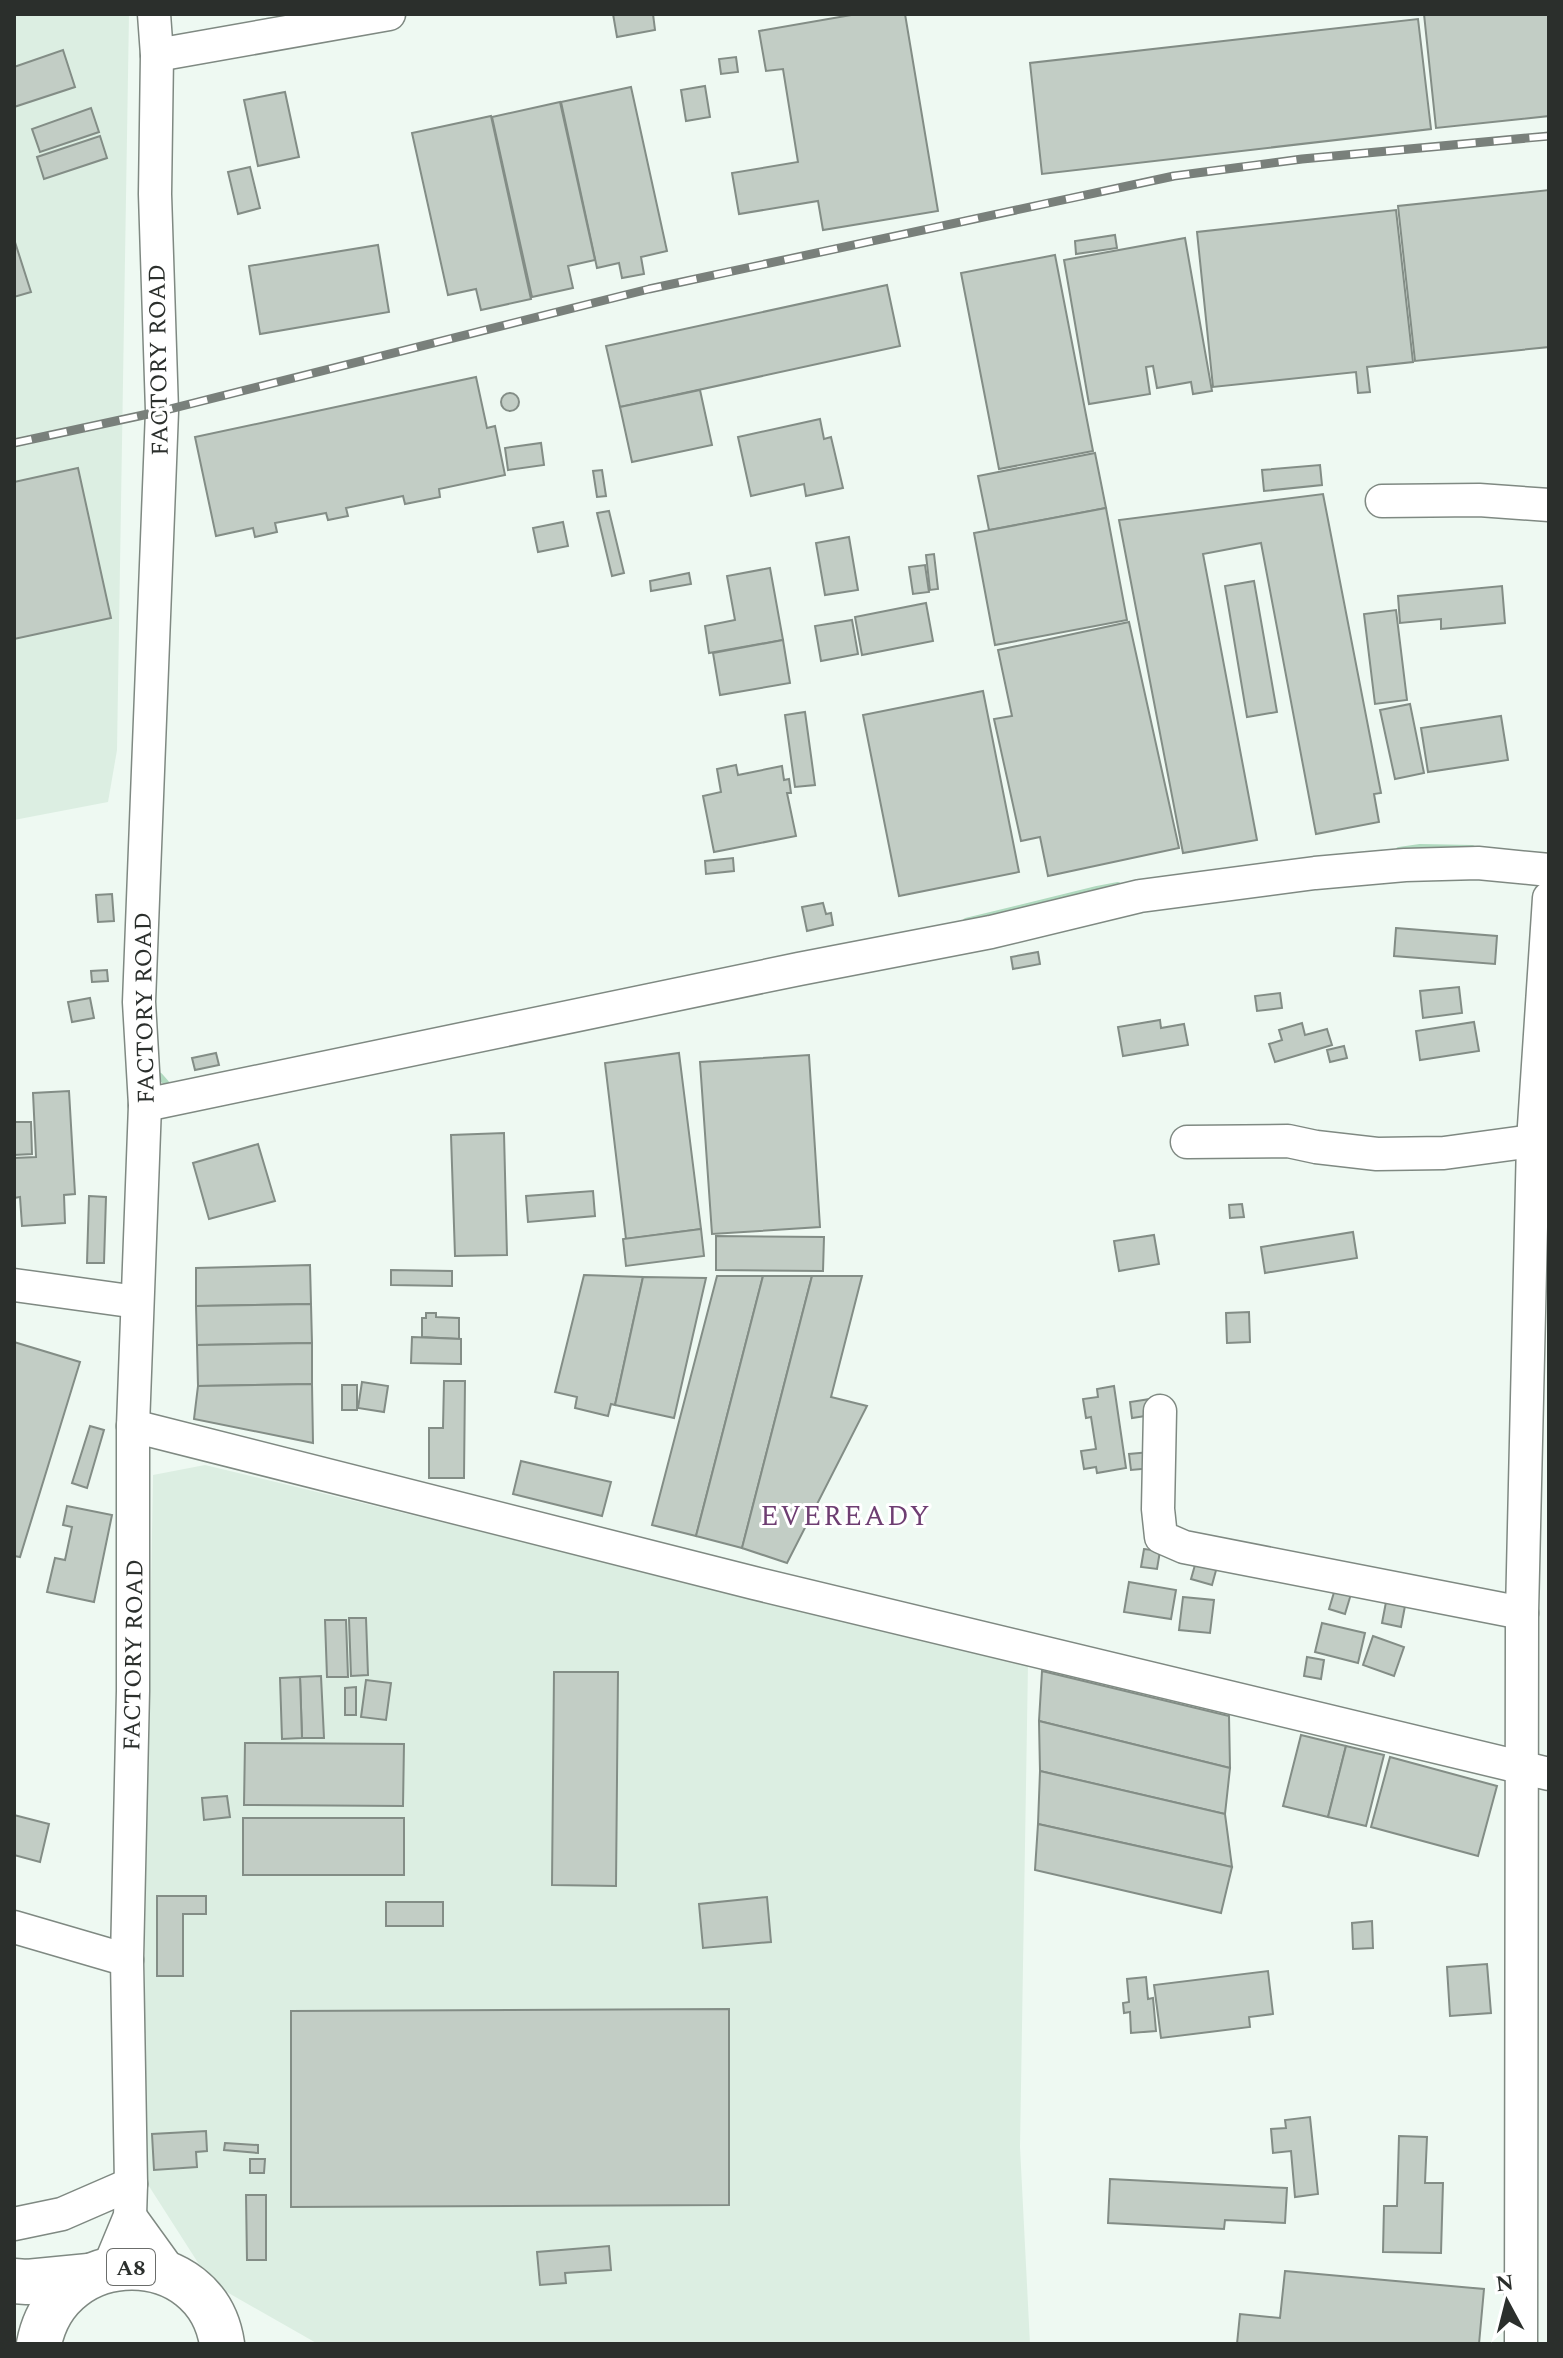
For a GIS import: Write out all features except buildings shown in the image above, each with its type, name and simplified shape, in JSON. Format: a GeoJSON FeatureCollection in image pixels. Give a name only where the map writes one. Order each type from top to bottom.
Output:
{"type":"FeatureCollection","features":[{"type":"Feature","properties":{"kind":"highway","name":"A8"},"geometry":{"type":"LineString","coordinates":[[14,2281],[141,2267],[174,2277],[201,2297],[225,2338]]}},
{"type":"Feature","properties":{"kind":"highway","name":"A8"},"geometry":{"type":"LineString","coordinates":[[39,2344],[43,2326],[61,2297],[98,2272]]}},
{"type":"Feature","properties":{"kind":"street","name":"FACTORY ROAD"},"geometry":{"type":"LineString","coordinates":[[130,2216],[127,1960],[133,1691],[133,1426],[145,1105],[139,1002],[162,411],[155,194],[157,55],[154,14]]}},
{"type":"Feature","properties":{"kind":"street"},"geometry":{"type":"LineString","coordinates":[[157,55],[389,14]]}},
{"type":"Feature","properties":{"kind":"street"},"geometry":{"type":"LineString","coordinates":[[1382,501],[1479,500],[1549,505]]}},
{"type":"Feature","properties":{"kind":"street"},"geometry":{"type":"LineString","coordinates":[[145,1105],[991,932],[1140,896],[1315,873],[1405,865],[1478,863],[1549,870]]}},
{"type":"Feature","properties":{"kind":"street"},"geometry":{"type":"LineString","coordinates":[[1521,2344],[1535,2302],[1536,1771],[1522,1613],[1533,1141],[1549,898]]}},
{"type":"Feature","properties":{"kind":"street"},"geometry":{"type":"LineString","coordinates":[[1187,1142],[1288,1141],[1316,1147],[1391,1154],[1444,1153],[1533,1141]]}},
{"type":"Feature","properties":{"kind":"street"},"geometry":{"type":"LineString","coordinates":[[14,1285],[137,1302]]}},
{"type":"Feature","properties":{"kind":"street"},"geometry":{"type":"LineString","coordinates":[[1160,1411],[1158,1509],[1161,1537],[1184,1547],[1522,1613]]}},
{"type":"Feature","properties":{"kind":"street"},"geometry":{"type":"LineString","coordinates":[[133,1426],[754,1583],[1536,1771]]}},
{"type":"Feature","properties":{"kind":"street"},"geometry":{"type":"LineString","coordinates":[[14,1927],[127,1960]]}},
{"type":"Feature","properties":{"kind":"street"},"geometry":{"type":"LineString","coordinates":[[14,2224],[62,2214],[131,2184]]}},
{"type":"Feature","properties":{"kind":"street"},"geometry":{"type":"LineString","coordinates":[[98,2272],[130,2216],[174,2277]]}},
{"type":"Feature","properties":{"kind":"shaded area"},"geometry":{"type":"Polygon","coordinates":[[[14,14],[129,14],[117,750],[108,802],[14,820],[14,14]]]}},
{"type":"Feature","properties":{"kind":"shaded area"},"geometry":{"type":"Polygon","coordinates":[[[205,1465],[1028,1664],[1020,2147],[1030,2344],[318,2344],[211,2283],[145,2180],[145,1937],[153,1475],[205,1465]]]}},
{"type":"Feature","properties":{"kind":"waterway"},"geometry":{"type":"LineString","coordinates":[[1399,850],[1420,847],[1472,848]]}},
{"type":"Feature","properties":{"kind":"waterway"},"geometry":{"type":"LineString","coordinates":[[966,921],[1118,885]]}},
{"type":"Feature","properties":{"kind":"waterway"},"geometry":{"type":"LineString","coordinates":[[160,1076],[172,1086]]}},
{"type":"Feature","properties":{"kind":"railway"},"geometry":{"type":"LineString","coordinates":[[14,443],[162,411],[649,289],[1174,176],[1302,159],[1549,136]]}},
{"type":"Feature","properties":{"kind":"district","name":"EVEREADY"},"geometry":{"type":"Point","coordinates":[846,1515]}}]}
